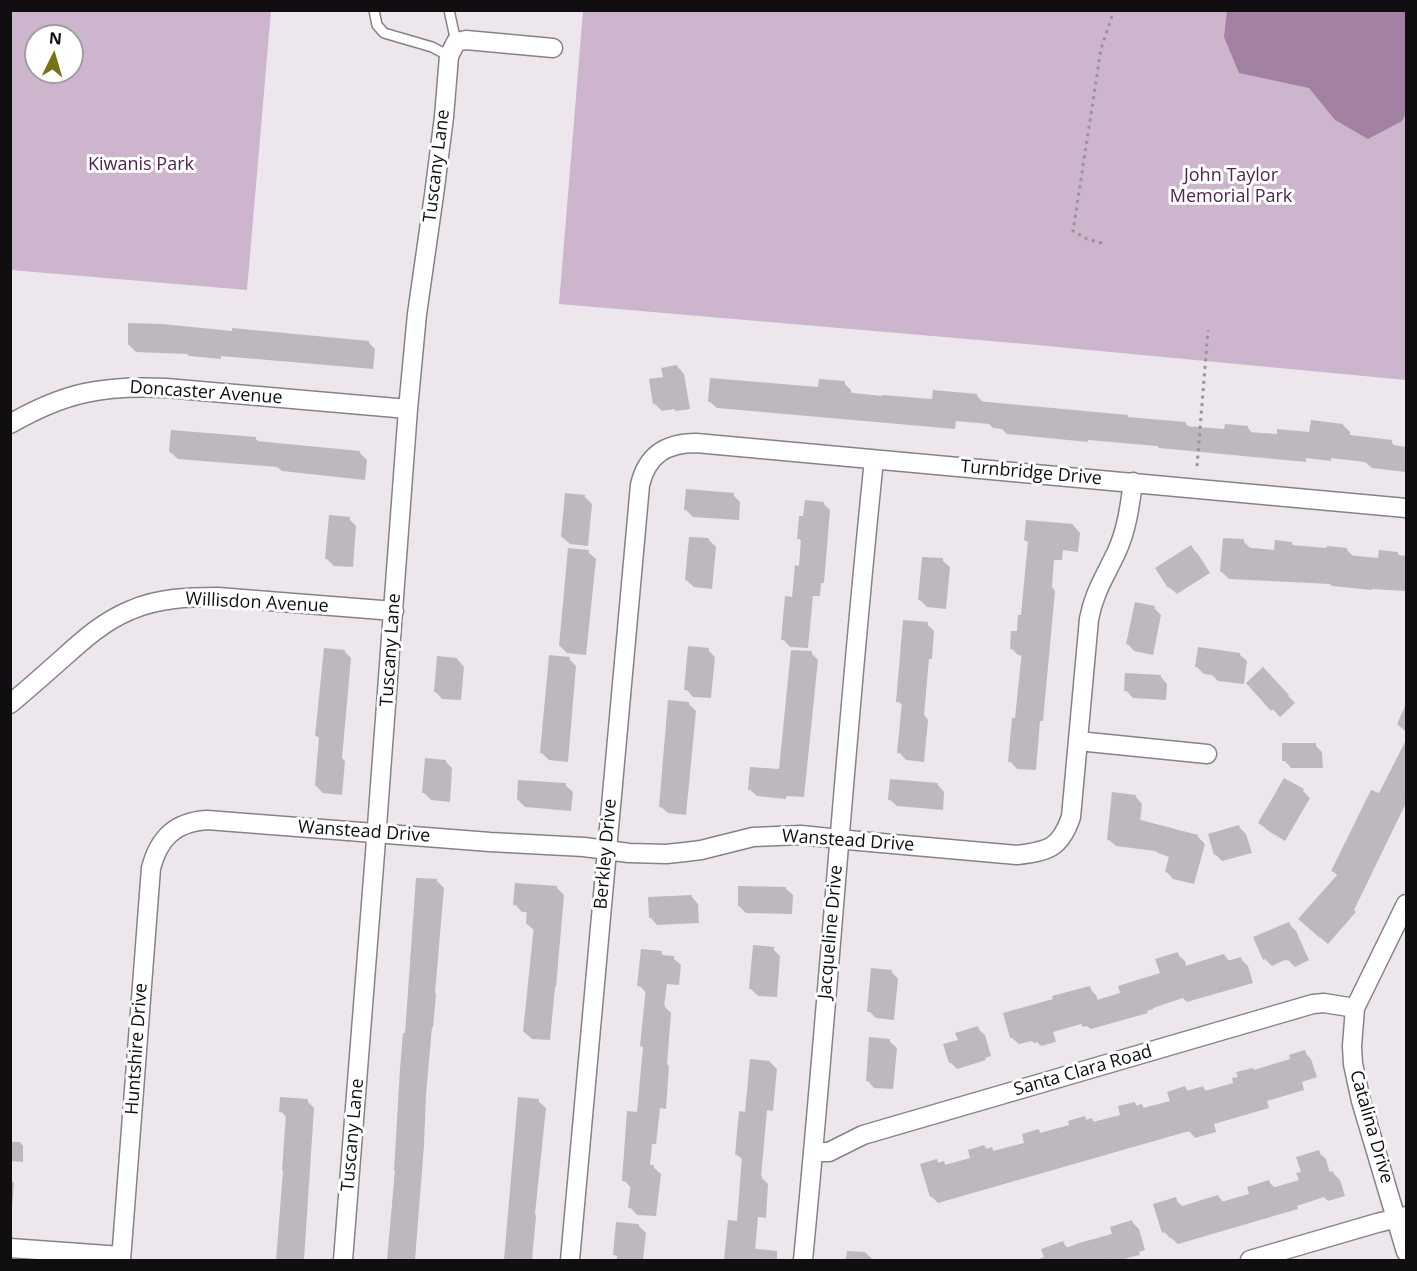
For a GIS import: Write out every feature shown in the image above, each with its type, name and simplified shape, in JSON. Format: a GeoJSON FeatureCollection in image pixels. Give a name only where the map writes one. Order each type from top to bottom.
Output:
{"type":"FeatureCollection","features":[{"type":"Feature","properties":{"kind":"street"},"geometry":{"type":"LineString","coordinates":[[452,49],[466,40],[553,48]]}},
{"type":"Feature","properties":{"kind":"street","name":"Tuscany Lane"},"geometry":{"type":"LineString","coordinates":[[343,1260],[408,409],[417,314],[452,49]]}},
{"type":"Feature","properties":{"kind":"street","name":"Doncaster Avenue"},"geometry":{"type":"LineString","coordinates":[[10,424],[43,407],[72,396],[110,388],[129,387],[166,388],[408,409]]}},
{"type":"Feature","properties":{"kind":"street","name":"Turnbridge Drive"},"geometry":{"type":"LineString","coordinates":[[658,453],[674,446],[696,443],[1407,508]]}},
{"type":"Feature","properties":{"kind":"street","name":"Berkley Drive"},"geometry":{"type":"LineString","coordinates":[[570,1260],[640,485],[646,467],[658,453]]}},
{"type":"Feature","properties":{"kind":"street","name":"Jacqueline Drive"},"geometry":{"type":"LineString","coordinates":[[803,1260],[874,460]]}},
{"type":"Feature","properties":{"kind":"street","name":"Wanstead Drive"},"geometry":{"type":"LineString","coordinates":[[162,840],[188,823],[207,820],[606,849],[629,853],[666,854],[701,850],[753,837],[801,835],[1017,855],[1050,849],[1067,830],[1071,817],[1089,620],[1096,593],[1123,537],[1133,482]]}},
{"type":"Feature","properties":{"kind":"street","name":"Willisdon Avenue"},"geometry":{"type":"LineString","coordinates":[[10,704],[111,619],[132,609],[153,603],[191,597],[218,597],[394,611]]}},
{"type":"Feature","properties":{"kind":"street"},"geometry":{"type":"LineString","coordinates":[[1078,741],[1207,754]]}},
{"type":"Feature","properties":{"kind":"street","name":"Huntshire Drive"},"geometry":{"type":"LineString","coordinates":[[121,1258],[151,868],[162,840]]}},
{"type":"Feature","properties":{"kind":"street","name":"Catalina Drive"},"geometry":{"type":"LineString","coordinates":[[1407,904],[1355,1008],[1352,1046],[1356,1080],[1401,1217],[1407,1252]]}},
{"type":"Feature","properties":{"kind":"street","name":"Santa Clara Road"},"geometry":{"type":"LineString","coordinates":[[813,1152],[829,1152],[863,1136],[1313,1004],[1324,1003],[1355,1008]]}},
{"type":"Feature","properties":{"kind":"street"},"geometry":{"type":"LineString","coordinates":[[1250,1260],[1401,1217]]}},
{"type":"Feature","properties":{"kind":"street"},"geometry":{"type":"LineString","coordinates":[[10,1248],[121,1258]]}},
{"type":"Feature","properties":{"kind":"lane"},"geometry":{"type":"LineString","coordinates":[[374,10],[376,25],[384,33],[432,47],[452,49],[449,10]]}},
{"type":"Feature","properties":{"kind":"path"},"geometry":{"type":"LineString","coordinates":[[1102,243],[1087,239],[1073,231],[1101,49],[1114,10]]}},
{"type":"Feature","properties":{"kind":"path"},"geometry":{"type":"LineString","coordinates":[[1197,466],[1208,330]]}},
{"type":"Feature","properties":{"kind":"green space","name":"Kiwanis Park"},"geometry":{"type":"Polygon","coordinates":[[[11,10],[271,11],[247,290],[11,270],[11,10]]]}},
{"type":"Feature","properties":{"kind":"green space","name":"John Taylor Memorial Park"},"geometry":{"type":"Polygon","coordinates":[[[583,11],[1406,11],[1406,380],[1037,345],[559,304],[583,11]]]}},
{"type":"Feature","properties":{"kind":"shaded area"},"geometry":{"type":"Polygon","coordinates":[[[1227,11],[1406,11],[1406,114],[1402,121],[1368,139],[1335,120],[1309,88],[1239,73],[1224,37],[1227,11]]]}},
{"type":"Feature","properties":{"kind":"building"},"geometry":{"type":"Polygon","coordinates":[[[128,323],[232,331],[232,328],[369,341],[367,363],[214,349],[214,352],[180,349],[180,347],[128,345],[128,323]]]}},
{"type":"Feature","properties":{"kind":"building"},"geometry":{"type":"Polygon","coordinates":[[[677,365],[683,402],[667,405],[667,402],[653,404],[649,379],[663,377],[661,368],[677,365]]]}},
{"type":"Feature","properties":{"kind":"building"},"geometry":{"type":"Polygon","coordinates":[[[710,378],[818,387],[819,379],[845,381],[844,392],[932,399],[933,390],[977,394],[977,401],[1128,415],[1127,417],[1186,422],[1186,426],[1224,429],[1225,424],[1248,426],[1248,432],[1277,434],[1277,429],[1309,432],[1311,420],[1343,424],[1342,434],[1392,440],[1392,445],[1407,447],[1407,466],[1363,462],[1364,456],[1325,451],[1324,455],[1299,452],[1299,456],[1151,442],[1151,439],[1081,433],[1081,436],[999,428],[999,423],[985,422],[985,418],[949,415],[948,423],[708,402],[710,378]]]}},
{"type":"Feature","properties":{"kind":"building"},"geometry":{"type":"Polygon","coordinates":[[[171,430],[256,437],[256,441],[360,451],[359,473],[273,465],[273,460],[169,452],[171,430]]]}},
{"type":"Feature","properties":{"kind":"building"},"geometry":{"type":"Polygon","coordinates":[[[686,489],[734,493],[732,514],[684,510],[686,489]]]}},
{"type":"Feature","properties":{"kind":"building"},"geometry":{"type":"Polygon","coordinates":[[[565,493],[585,495],[582,539],[561,537],[565,493]]]}},
{"type":"Feature","properties":{"kind":"building"},"geometry":{"type":"Polygon","coordinates":[[[805,500],[824,502],[817,577],[814,576],[813,590],[806,589],[802,642],[781,640],[785,596],[792,597],[795,565],[799,566],[801,539],[797,539],[799,516],[803,516],[805,500]]]}},
{"type":"Feature","properties":{"kind":"building"},"geometry":{"type":"Polygon","coordinates":[[[329,515],[350,517],[346,561],[325,559],[329,515]]]}},
{"type":"Feature","properties":{"kind":"building"},"geometry":{"type":"Polygon","coordinates":[[[1026,520],[1073,524],[1072,545],[1056,544],[1055,554],[1047,553],[1045,582],[1049,582],[1029,764],[1008,762],[1022,650],[1010,649],[1011,631],[1017,631],[1018,615],[1021,615],[1028,541],[1024,540],[1026,520]]]}},
{"type":"Feature","properties":{"kind":"building"},"geometry":{"type":"Polygon","coordinates":[[[689,537],[709,538],[705,582],[685,580],[689,537]]]}},
{"type":"Feature","properties":{"kind":"building"},"geometry":{"type":"Polygon","coordinates":[[[1223,538],[1244,539],[1243,547],[1274,550],[1275,540],[1292,542],[1292,545],[1347,548],[1346,555],[1378,558],[1379,550],[1398,552],[1398,555],[1407,556],[1407,585],[1365,582],[1365,584],[1323,578],[1220,572],[1223,538]]]}},
{"type":"Feature","properties":{"kind":"building"},"geometry":{"type":"Polygon","coordinates":[[[1191,545],[1204,565],[1168,588],[1155,568],[1191,545]]]}},
{"type":"Feature","properties":{"kind":"building"},"geometry":{"type":"Polygon","coordinates":[[[568,548],[589,550],[579,648],[559,646],[568,548]]]}},
{"type":"Feature","properties":{"kind":"building"},"geometry":{"type":"Polygon","coordinates":[[[922,557],[943,558],[939,602],[918,600],[922,557]]]}},
{"type":"Feature","properties":{"kind":"building"},"geometry":{"type":"Polygon","coordinates":[[[1135,602],[1155,606],[1146,648],[1126,644],[1135,602]]]}},
{"type":"Feature","properties":{"kind":"building"},"geometry":{"type":"Polygon","coordinates":[[[903,620],[928,622],[925,653],[922,652],[917,711],[922,711],[918,755],[897,753],[902,702],[896,702],[903,620]]]}},
{"type":"Feature","properties":{"kind":"building"},"geometry":{"type":"Polygon","coordinates":[[[688,646],[709,648],[705,692],[684,690],[688,646]]]}},
{"type":"Feature","properties":{"kind":"building"},"geometry":{"type":"Polygon","coordinates":[[[1198,647],[1240,653],[1237,677],[1209,674],[1209,669],[1195,667],[1198,647]]]}},
{"type":"Feature","properties":{"kind":"building"},"geometry":{"type":"Polygon","coordinates":[[[324,648],[345,650],[335,752],[338,752],[335,788],[315,786],[319,737],[315,736],[324,648]]]}},
{"type":"Feature","properties":{"kind":"building"},"geometry":{"type":"Polygon","coordinates":[[[791,650],[812,651],[798,790],[779,789],[779,792],[748,790],[750,767],[779,769],[791,650]]]}},
{"type":"Feature","properties":{"kind":"building"},"geometry":{"type":"Polygon","coordinates":[[[549,655],[570,657],[561,755],[540,753],[549,655]]]}},
{"type":"Feature","properties":{"kind":"building"},"geometry":{"type":"Polygon","coordinates":[[[437,656],[457,658],[454,694],[434,692],[437,656]]]}},
{"type":"Feature","properties":{"kind":"building"},"geometry":{"type":"Polygon","coordinates":[[[1263,667],[1289,695],[1271,711],[1246,683],[1263,667]]]}},
{"type":"Feature","properties":{"kind":"building"},"geometry":{"type":"Polygon","coordinates":[[[1125,673],[1161,675],[1159,693],[1124,691],[1125,673]]]}},
{"type":"Feature","properties":{"kind":"building"},"geometry":{"type":"Polygon","coordinates":[[[668,700],[689,702],[679,808],[659,807],[668,700]]]}},
{"type":"Feature","properties":{"kind":"building"},"geometry":{"type":"Polygon","coordinates":[[[1407,738],[1407,794],[1402,792],[1348,902],[1350,904],[1320,938],[1298,919],[1338,874],[1331,871],[1371,790],[1379,793],[1407,738]]]}},
{"type":"Feature","properties":{"kind":"building"},"geometry":{"type":"Polygon","coordinates":[[[1282,743],[1316,743],[1316,761],[1282,761],[1282,743]]]}},
{"type":"Feature","properties":{"kind":"building"},"geometry":{"type":"Polygon","coordinates":[[[425,758],[446,760],[443,795],[422,793],[425,758]]]}},
{"type":"Feature","properties":{"kind":"building"},"geometry":{"type":"Polygon","coordinates":[[[1284,778],[1304,789],[1278,835],[1258,823],[1284,778]]]}},
{"type":"Feature","properties":{"kind":"building"},"geometry":{"type":"Polygon","coordinates":[[[890,779],[938,783],[936,803],[888,800],[890,779]]]}},
{"type":"Feature","properties":{"kind":"building"},"geometry":{"type":"Polygon","coordinates":[[[518,780],[566,783],[565,804],[517,800],[518,780]]]}},
{"type":"Feature","properties":{"kind":"building"},"geometry":{"type":"Polygon","coordinates":[[[1112,792],[1136,795],[1133,818],[1198,835],[1187,878],[1165,872],[1170,852],[1149,847],[1150,844],[1107,840],[1112,792]]]}},
{"type":"Feature","properties":{"kind":"building"},"geometry":{"type":"Polygon","coordinates":[[[1239,825],[1245,846],[1214,855],[1208,834],[1239,825]]]}},
{"type":"Feature","properties":{"kind":"building"},"geometry":{"type":"Polygon","coordinates":[[[416,878],[437,879],[428,985],[430,985],[427,1021],[425,1021],[408,1260],[387,1260],[395,1171],[400,1069],[403,1033],[405,1033],[416,878]]]}},
{"type":"Feature","properties":{"kind":"building"},"geometry":{"type":"Polygon","coordinates":[[[515,883],[557,886],[544,1034],[523,1032],[534,925],[526,924],[527,906],[513,905],[515,883]]]}},
{"type":"Feature","properties":{"kind":"building"},"geometry":{"type":"Polygon","coordinates":[[[738,886],[786,887],[786,907],[738,906],[738,886]]]}},
{"type":"Feature","properties":{"kind":"building"},"geometry":{"type":"Polygon","coordinates":[[[692,895],[693,916],[649,918],[648,897],[692,895]]]}},
{"type":"Feature","properties":{"kind":"building"},"geometry":{"type":"Polygon","coordinates":[[[1289,922],[1303,953],[1286,961],[1282,951],[1263,960],[1253,937],[1289,922]]]}},
{"type":"Feature","properties":{"kind":"building"},"geometry":{"type":"Polygon","coordinates":[[[753,945],[774,947],[770,991],[749,989],[753,945]]]}},
{"type":"Feature","properties":{"kind":"building"},"geometry":{"type":"Polygon","coordinates":[[[641,949],[662,951],[661,955],[674,956],[672,978],[660,977],[657,1004],[665,1005],[660,1058],[663,1059],[659,1102],[653,1102],[650,1138],[646,1138],[643,1164],[654,1165],[650,1210],[628,1208],[631,1182],[622,1181],[627,1111],[637,1112],[643,1047],[640,1046],[646,987],[637,986],[641,949]]]}},
{"type":"Feature","properties":{"kind":"building"},"geometry":{"type":"Polygon","coordinates":[[[1178,952],[1182,967],[1224,954],[1227,961],[1241,957],[1247,975],[1178,996],[1177,991],[1147,1001],[1141,1004],[1142,1006],[1082,1023],[1081,1019],[1075,1020],[1074,1018],[1047,1025],[1049,1035],[1033,1040],[1031,1035],[1025,1037],[1025,1034],[1010,1038],[1003,1013],[1090,986],[1094,1001],[1120,993],[1118,986],[1160,973],[1155,959],[1178,952]]]}},
{"type":"Feature","properties":{"kind":"building"},"geometry":{"type":"Polygon","coordinates":[[[871,968],[892,970],[888,1013],[867,1012],[871,968]]]}},
{"type":"Feature","properties":{"kind":"building"},"geometry":{"type":"Polygon","coordinates":[[[978,1026],[985,1049],[949,1063],[943,1044],[958,1040],[955,1033],[978,1026]]]}},
{"type":"Feature","properties":{"kind":"building"},"geometry":{"type":"Polygon","coordinates":[[[869,1037],[890,1039],[886,1083],[866,1081],[869,1037]]]}},
{"type":"Feature","properties":{"kind":"building"},"geometry":{"type":"Polygon","coordinates":[[[1305,1050],[1311,1070],[1295,1075],[1298,1083],[1261,1094],[1263,1101],[1208,1117],[1210,1125],[1187,1132],[1184,1124],[930,1197],[920,1164],[937,1159],[938,1163],[944,1161],[945,1165],[970,1158],[968,1150],[984,1145],[986,1149],[992,1147],[993,1151],[1024,1143],[1022,1134],[1039,1129],[1040,1133],[1069,1125],[1068,1121],[1085,1116],[1086,1120],[1092,1118],[1093,1122],[1120,1115],[1118,1106],[1135,1102],[1136,1106],[1142,1104],[1143,1108],[1170,1101],[1167,1092],[1185,1086],[1187,1091],[1203,1086],[1205,1091],[1233,1083],[1232,1078],[1238,1077],[1236,1072],[1253,1068],[1254,1070],[1290,1059],[1289,1055],[1305,1050]]]}},
{"type":"Feature","properties":{"kind":"building"},"geometry":{"type":"Polygon","coordinates":[[[750,1059],[770,1061],[766,1104],[760,1104],[754,1175],[762,1176],[759,1211],[751,1211],[748,1248],[777,1251],[777,1260],[724,1260],[728,1220],[737,1221],[742,1156],[735,1155],[739,1111],[745,1112],[750,1059]]]}},
{"type":"Feature","properties":{"kind":"building"},"geometry":{"type":"Polygon","coordinates":[[[280,1097],[308,1099],[296,1260],[276,1260],[286,1113],[279,1112],[280,1097]]]}},
{"type":"Feature","properties":{"kind":"building"},"geometry":{"type":"Polygon","coordinates":[[[518,1097],[539,1099],[525,1260],[504,1260],[518,1097]]]}},
{"type":"Feature","properties":{"kind":"building"},"geometry":{"type":"Polygon","coordinates":[[[1319,1150],[1326,1173],[1333,1171],[1338,1188],[1319,1194],[1318,1190],[1291,1199],[1292,1202],[1169,1238],[1167,1231],[1162,1233],[1153,1204],[1176,1197],[1179,1207],[1218,1195],[1221,1202],[1249,1194],[1247,1187],[1269,1180],[1272,1188],[1299,1180],[1296,1173],[1301,1172],[1296,1157],[1319,1150]]]}},
{"type":"Feature","properties":{"kind":"building"},"geometry":{"type":"Polygon","coordinates":[[[1132,1220],[1139,1243],[1133,1245],[1133,1248],[1091,1260],[1037,1260],[1044,1257],[1041,1249],[1063,1241],[1066,1248],[1112,1234],[1110,1227],[1132,1220]]]}},
{"type":"Feature","properties":{"kind":"building"},"geometry":{"type":"Polygon","coordinates":[[[616,1222],[639,1224],[636,1257],[613,1255],[616,1222]]]}}]}
